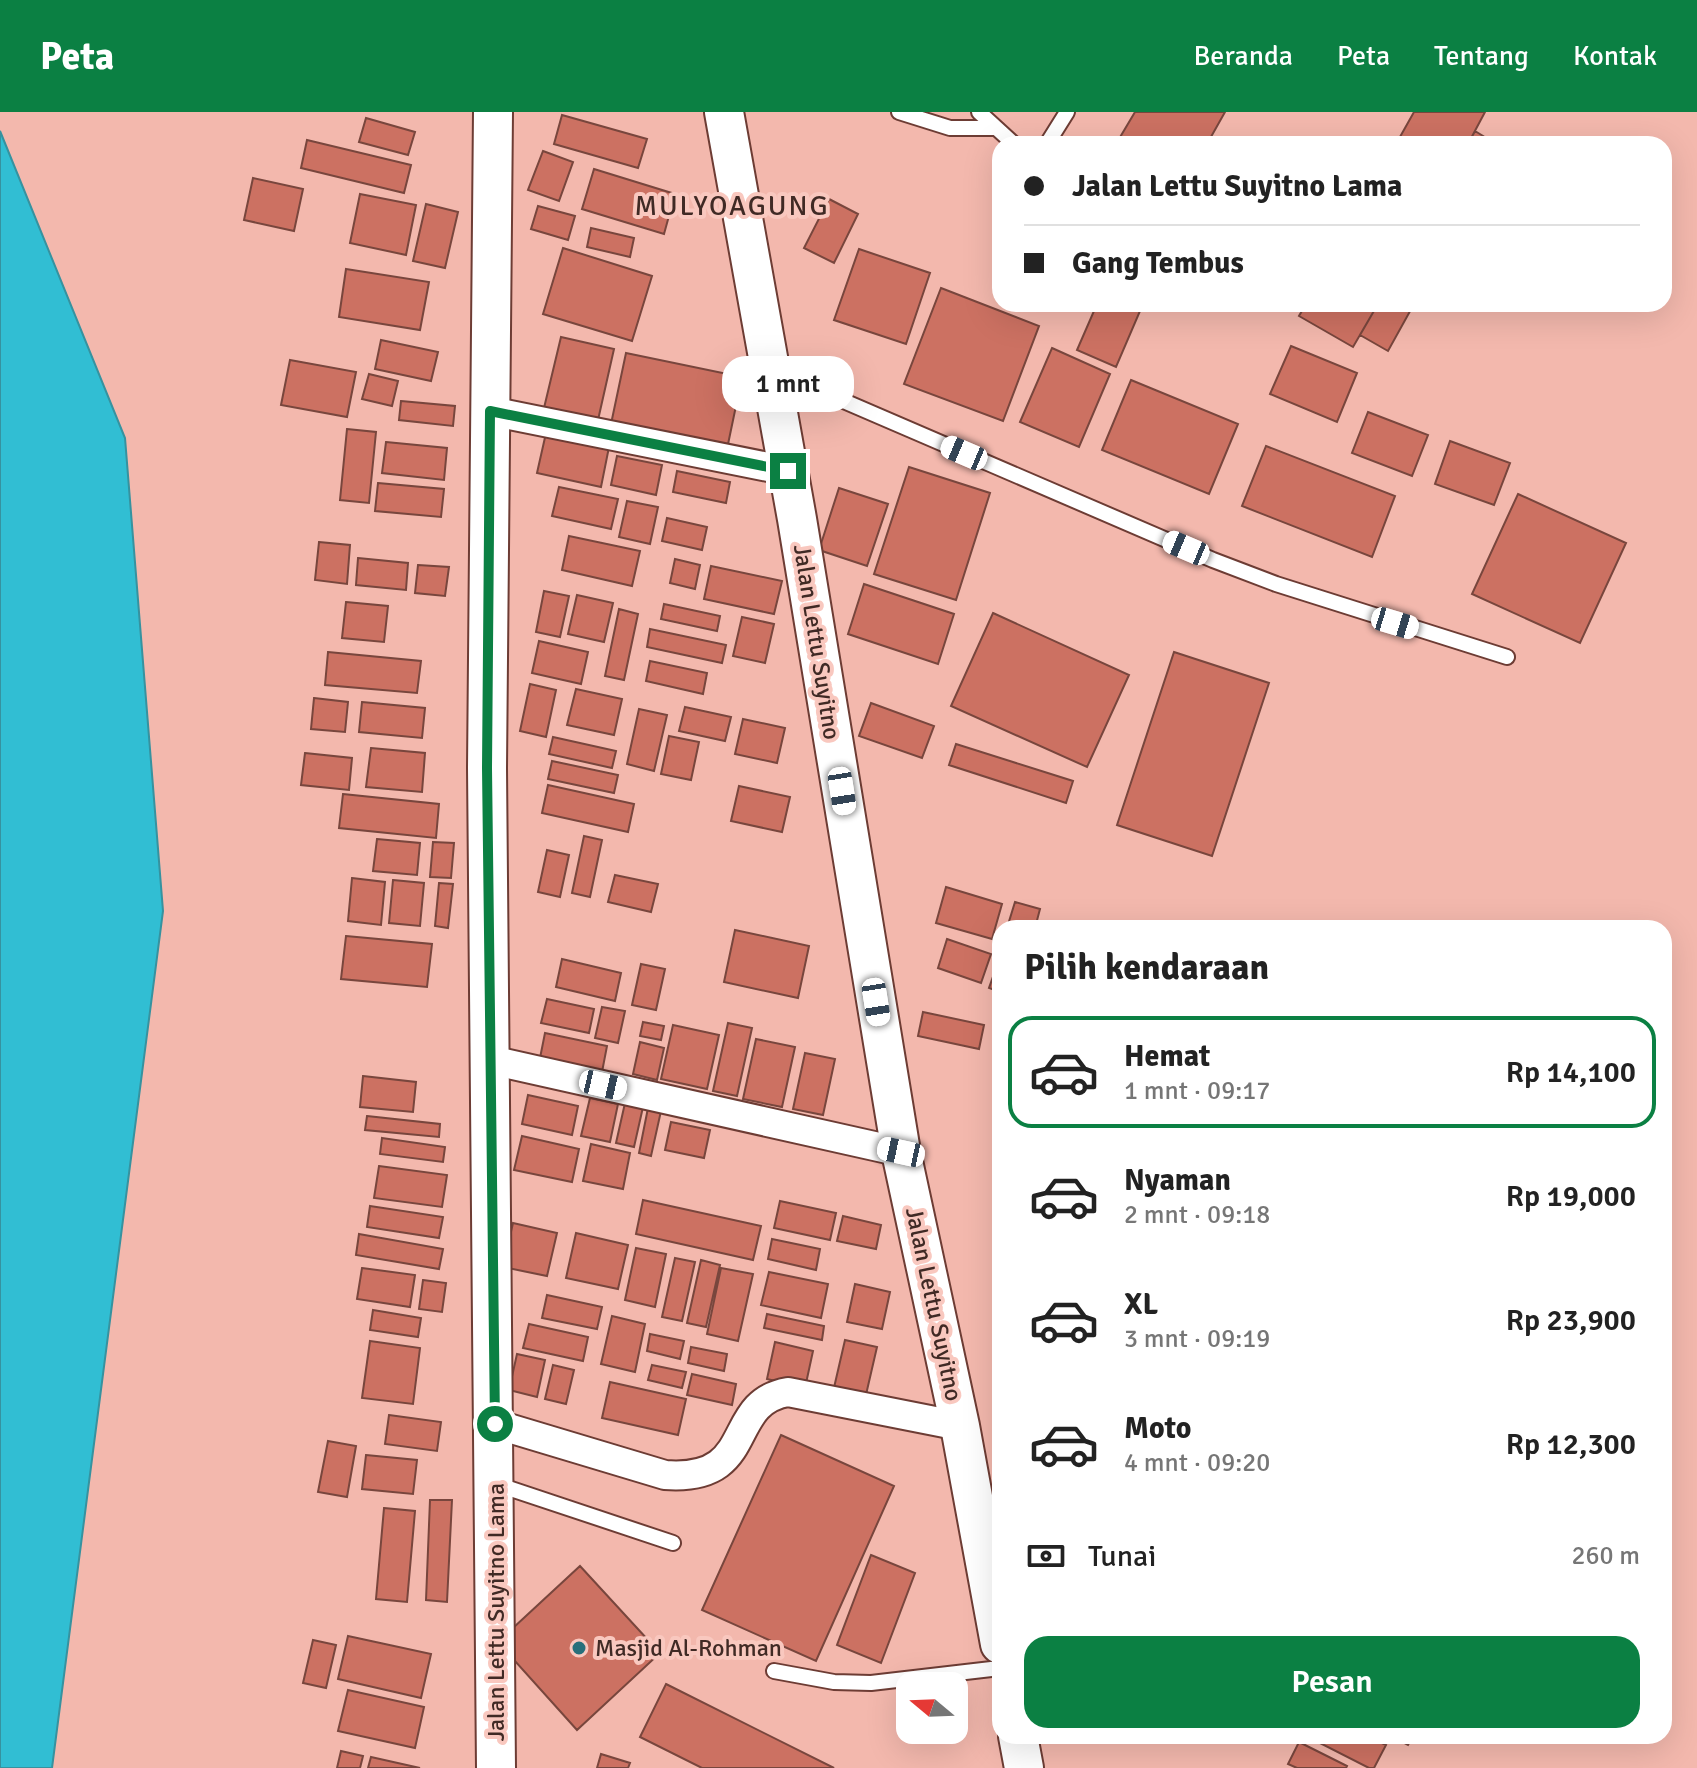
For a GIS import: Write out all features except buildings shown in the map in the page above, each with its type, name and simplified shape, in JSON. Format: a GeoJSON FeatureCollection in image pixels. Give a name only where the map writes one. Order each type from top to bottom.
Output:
{"type":"FeatureCollection","features":[{"type":"Feature","properties":{"kind":"main road","name":"Jalan Lettu Suyitno Lama"},"geometry":{"type":"LineString","coordinates":[[493,112],[487,768],[496,1484],[496,1768]]}},
{"type":"Feature","properties":{"kind":"main road","name":"Jalan Lettu Suyitno"},"geometry":{"type":"LineString","coordinates":[[724,112],[788,471],[901,1152],[960,1426],[992,1600]]}},
{"type":"Feature","properties":{"kind":"main road"},"geometry":{"type":"LineString","coordinates":[[1020,1744],[1024,1768]]}},
{"type":"Feature","properties":{"kind":"street"},"geometry":{"type":"LineString","coordinates":[[490,411],[788,471]]}},
{"type":"Feature","properties":{"kind":"street"},"geometry":{"type":"LineString","coordinates":[[491,1060],[901,1152]]}},
{"type":"Feature","properties":{"kind":"street"},"geometry":{"type":"LineString","coordinates":[[495,1424],[665,1475],[694,1477],[715,1469],[735,1446],[754,1411],[770,1395],[788,1392],[960,1426]]}},
{"type":"Feature","properties":{"kind":"lane"},"geometry":{"type":"LineString","coordinates":[[899,112],[950,128],[994,128]]}},
{"type":"Feature","properties":{"kind":"lane"},"geometry":{"type":"LineString","coordinates":[[979,112],[1004,136]]}},
{"type":"Feature","properties":{"kind":"lane"},"geometry":{"type":"LineString","coordinates":[[1052,136],[1067,112]]}},
{"type":"Feature","properties":{"kind":"lane"},"geometry":{"type":"LineString","coordinates":[[770,369],[1213,560],[1291,589],[1507,657]]}},
{"type":"Feature","properties":{"kind":"lane"},"geometry":{"type":"LineString","coordinates":[[496,1484],[673,1543]]}},
{"type":"Feature","properties":{"kind":"lane"},"geometry":{"type":"LineString","coordinates":[[774,1671],[834,1682],[871,1683],[910,1681],[992,1669]]}},
{"type":"Feature","properties":{"kind":"water"},"geometry":{"type":"Polygon","coordinates":[[[0,131],[125,438],[163,911],[52,1768],[0,1768],[0,131]]]}},
{"type":"Feature","properties":{"kind":"place","name":"Masjid Al-Rohman"},"geometry":{"type":"Point","coordinates":[579,1648]}},
{"type":"Feature","properties":{"kind":"district","name":"MULYOAGUNG"},"geometry":{"type":"Point","coordinates":[732,206]}},
{"type":"Feature","properties":{"kind":"route"},"geometry":{"type":"LineString","coordinates":[[495,1424],[487,768],[490,411],[788,471]]}}]}
